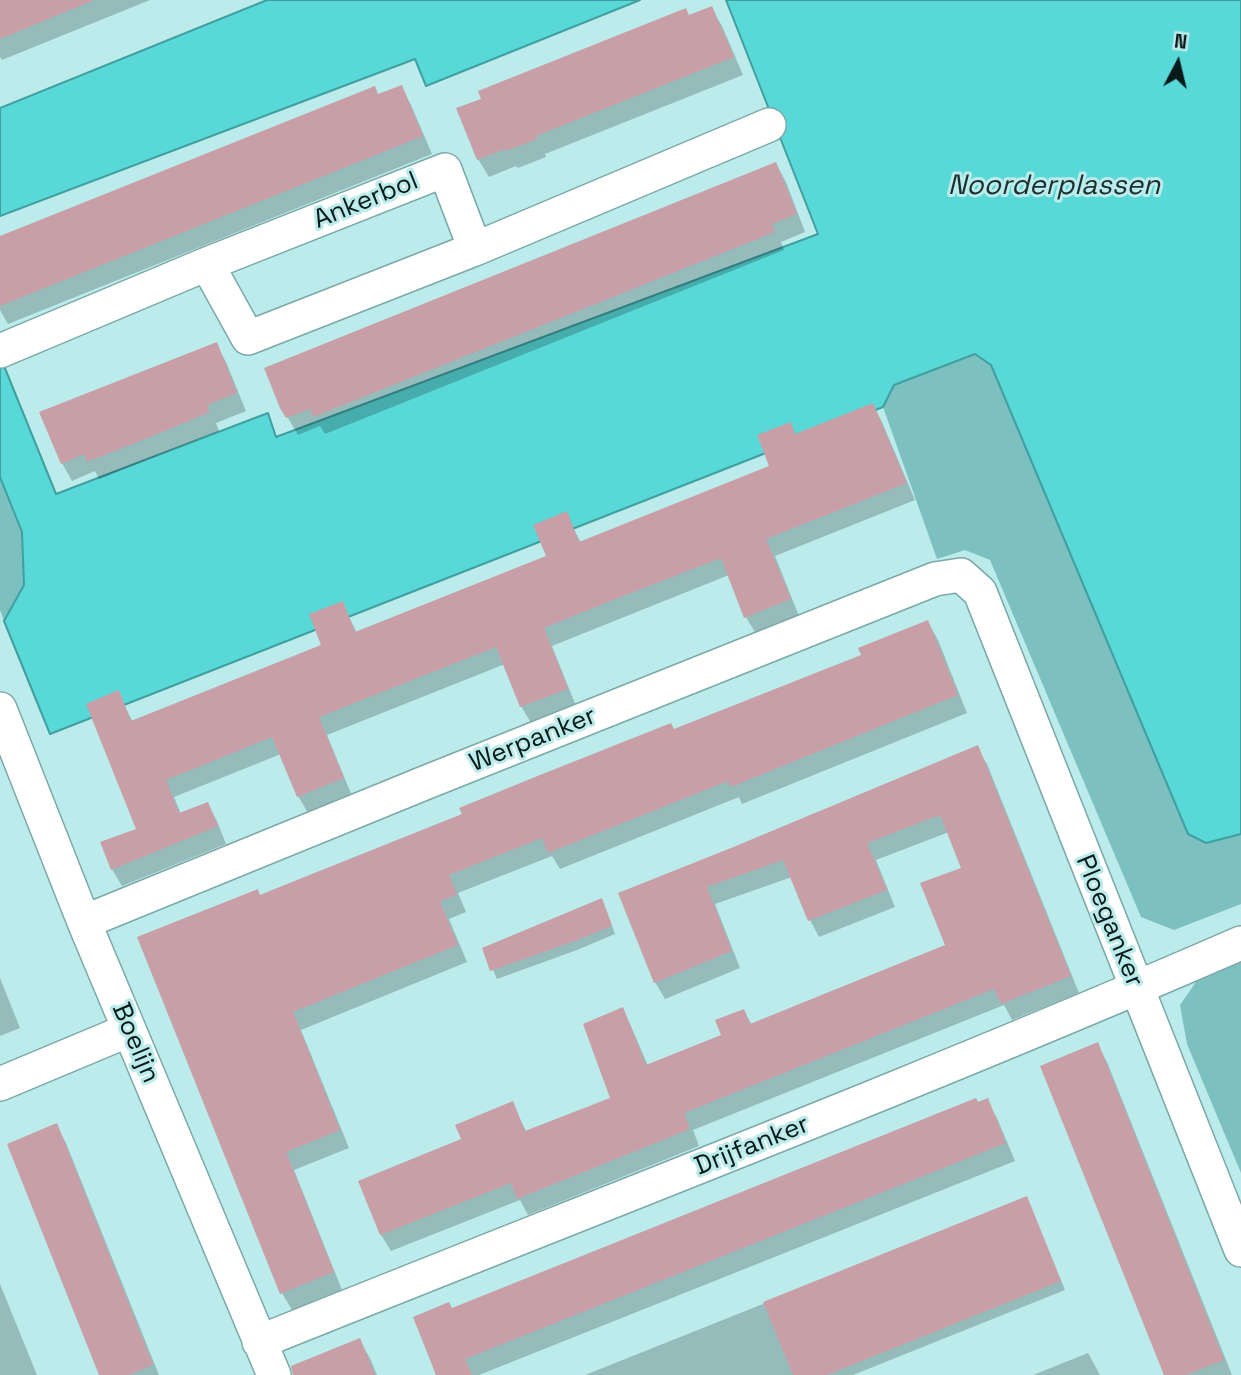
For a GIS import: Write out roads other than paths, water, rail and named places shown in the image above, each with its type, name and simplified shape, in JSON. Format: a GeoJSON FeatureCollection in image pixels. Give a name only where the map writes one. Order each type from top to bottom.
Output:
{"type":"FeatureCollection","features":[{"type":"Feature","properties":{"kind":"street"},"geometry":{"type":"LineString","coordinates":[[207,264],[248,338],[475,249],[769,125]]}},
{"type":"Feature","properties":{"kind":"street","name":"Ankerbol"},"geometry":{"type":"LineString","coordinates":[[6,348],[207,264],[445,170],[475,249]]}},
{"type":"Feature","properties":{"kind":"street","name":"Werpanker"},"geometry":{"type":"LineString","coordinates":[[84,922],[934,579],[961,575],[979,592]]}},
{"type":"Feature","properties":{"kind":"street","name":"Ploeganker"},"geometry":{"type":"LineString","coordinates":[[979,592],[1241,1250]]}},
{"type":"Feature","properties":{"kind":"street","name":"Boelijn"},"geometry":{"type":"LineString","coordinates":[[0,709],[84,922],[274,1375]]}},
{"type":"Feature","properties":{"kind":"street","name":"Drijfanker"},"geometry":{"type":"LineString","coordinates":[[259,1342],[837,1112],[1241,943]]}},
{"type":"Feature","properties":{"kind":"street"},"geometry":{"type":"LineString","coordinates":[[0,1084],[129,1030]]}},
{"type":"Feature","properties":{"kind":"water"},"geometry":{"type":"Polygon","coordinates":[[[267,0],[640,0],[426,86],[415,59],[0,216],[0,108],[267,0]]]}},
{"type":"Feature","properties":{"kind":"water","name":"Noorderplassen"},"geometry":{"type":"Polygon","coordinates":[[[726,0],[1241,0],[1241,834],[1206,843],[1188,834],[991,365],[975,354],[894,385],[883,407],[50,734],[4,621],[24,585],[22,532],[0,477],[0,356],[56,494],[268,413],[276,437],[818,234],[726,0]]]}}]}
